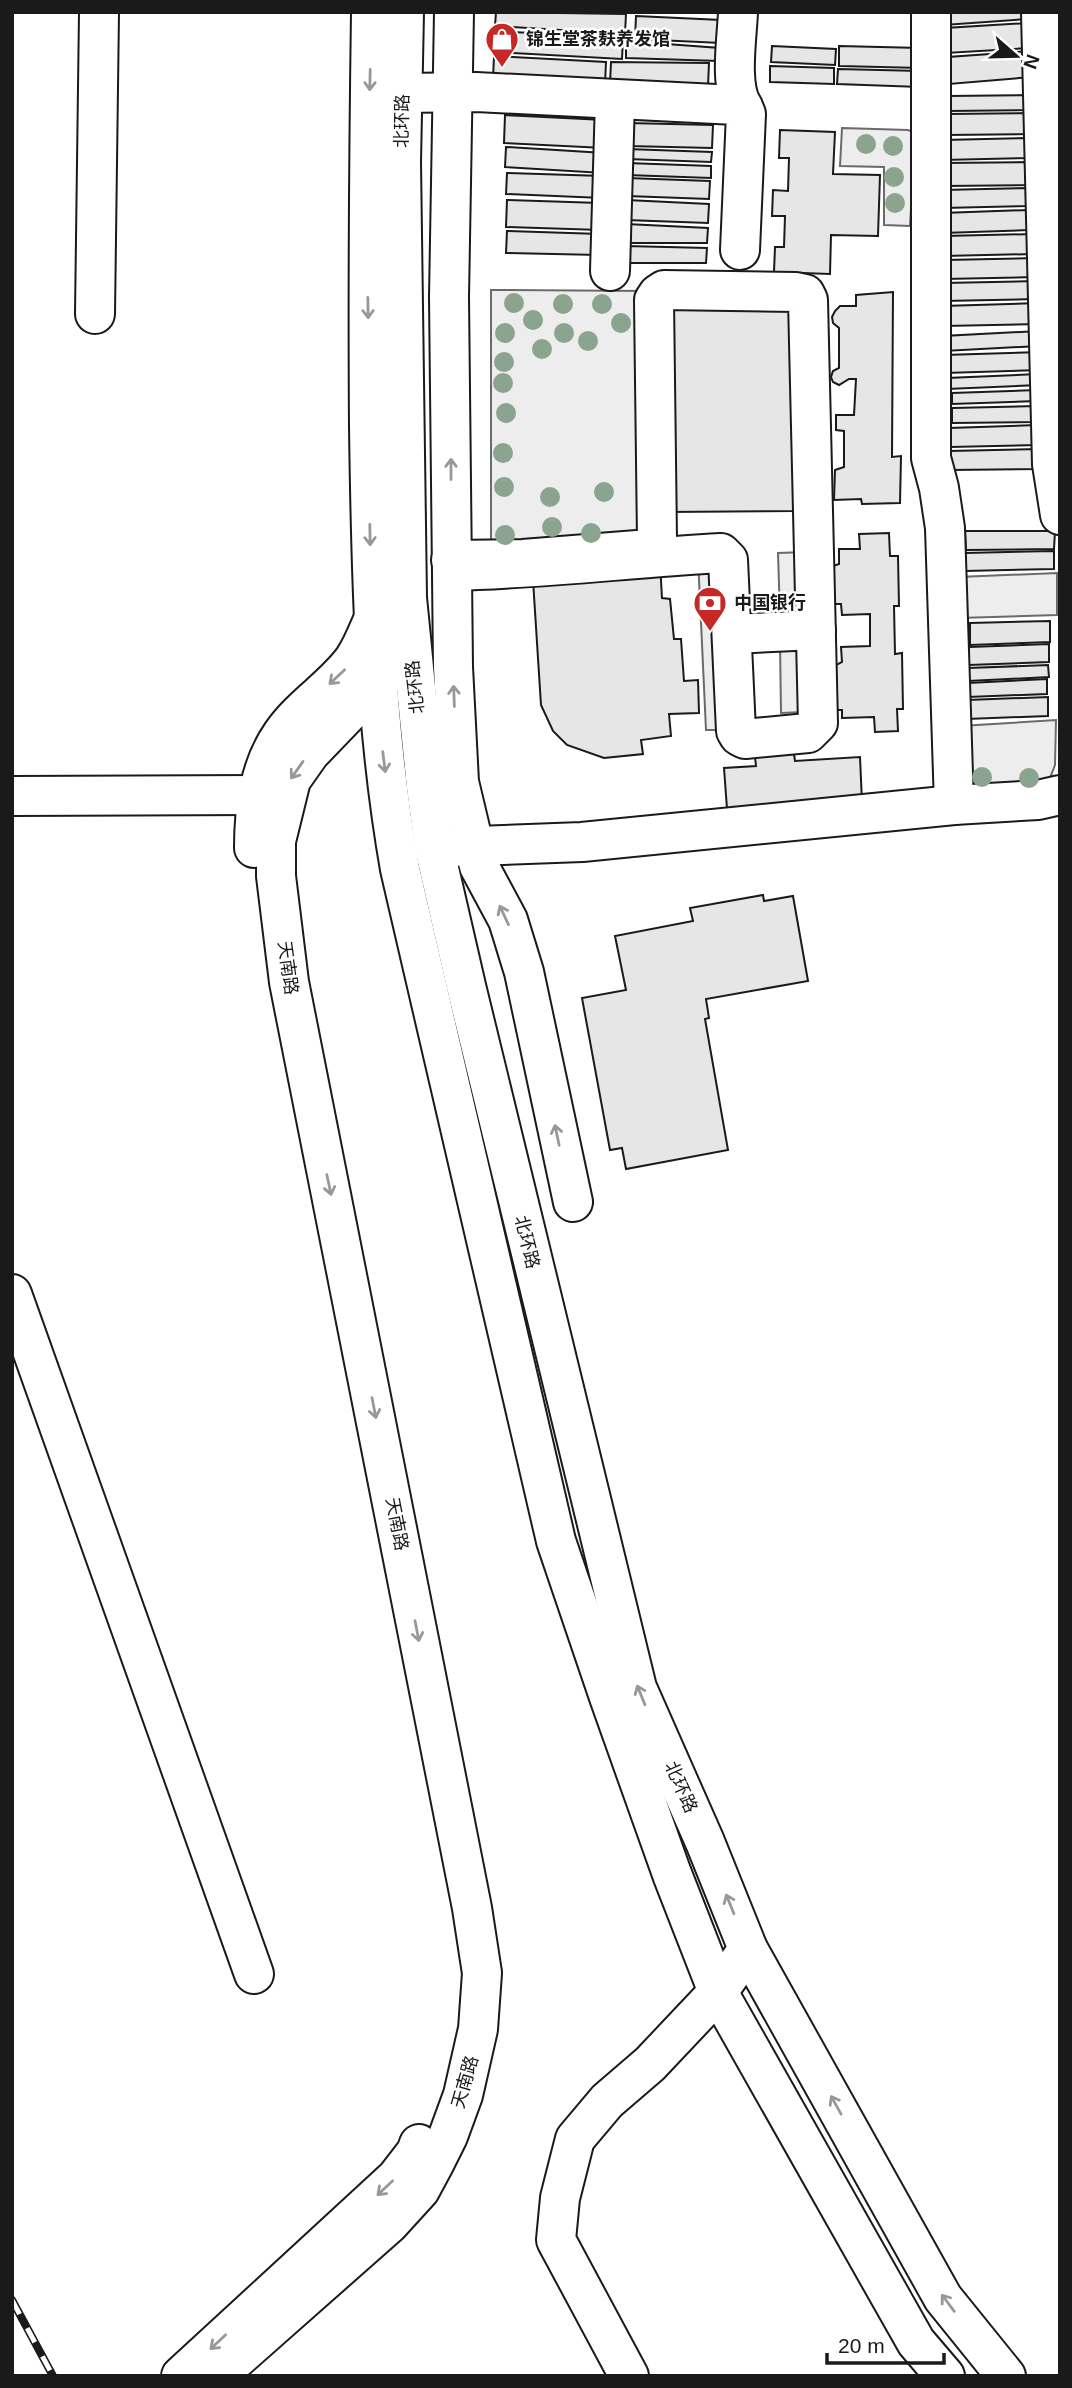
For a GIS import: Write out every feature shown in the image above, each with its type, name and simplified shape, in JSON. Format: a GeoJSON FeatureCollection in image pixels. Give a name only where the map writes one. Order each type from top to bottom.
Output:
{"type":"FeatureCollection","features":[{"type":"Feature","properties":{"kind":"main road"},"geometry":{"type":"LineString","coordinates":[[95,314],[99,12]]}},
{"type":"Feature","properties":{"kind":"main road","name":"北环路"},"geometry":{"type":"LineString","coordinates":[[371,12],[367,208],[390,620],[436,857],[512,1181],[637,1688],[748,1949],[943,2298],[1006,2376]]}},
{"type":"Feature","properties":{"kind":"main road","name":"北环路"},"geometry":{"type":"LineString","coordinates":[[405,12],[401,162],[403,327],[390,620],[378,684],[381,731],[398,859],[556,1541],[650,1811],[718,1992],[916,2342],[945,2376]]}},
{"type":"Feature","properties":{"kind":"main road"},"geometry":{"type":"LineString","coordinates":[[454,12],[449,297],[452,566],[459,782],[476,855],[508,920],[524,972],[573,1202]]}},
{"type":"Feature","properties":{"kind":"main road"},"geometry":{"type":"LineString","coordinates":[[738,12],[736,66],[739,101],[746,114],[740,250]]}},
{"type":"Feature","properties":{"kind":"main road"},"geometry":{"type":"LineString","coordinates":[[931,12],[931,458],[945,528],[954,805]]}},
{"type":"Feature","properties":{"kind":"main road"},"geometry":{"type":"LineString","coordinates":[[1041,12],[1052,464],[1060,515]]}},
{"type":"Feature","properties":{"kind":"main road"},"geometry":{"type":"LineString","coordinates":[[403,93],[453,92],[743,107]]}},
{"type":"Feature","properties":{"kind":"main road"},"geometry":{"type":"LineString","coordinates":[[610,271],[615,100]]}},
{"type":"Feature","properties":{"kind":"main road"},"geometry":{"type":"LineString","coordinates":[[664,290],[796,292],[805,295],[808,300],[818,723],[808,733],[745,739],[736,732],[728,560],[721,553],[658,556],[524,569],[452,566],[650,549],[657,539],[654,300],[664,290]]}},
{"type":"Feature","properties":{"kind":"main road"},"geometry":{"type":"LineString","coordinates":[[403,327],[449,297]]}},
{"type":"Feature","properties":{"kind":"main road","name":"天南路"},"geometry":{"type":"LineString","coordinates":[[181,2376],[396,2178],[416,2152],[451,2050],[456,2018],[456,1979],[452,1947],[264,983],[254,873],[257,795],[264,770],[282,734],[354,659],[364,641],[390,620]]}},
{"type":"Feature","properties":{"kind":"main road"},"geometry":{"type":"LineString","coordinates":[[732,634],[816,631]]}},
{"type":"Feature","properties":{"kind":"main road","name":"天南路"},"geometry":{"type":"LineString","coordinates":[[217,2376],[389,2224],[420,2190],[449,2136],[474,2055],[478,2029],[482,1973],[472,1908],[289,982],[276,876],[276,841],[290,780],[310,752],[378,684]]}},
{"type":"Feature","properties":{"kind":"main road"},"geometry":{"type":"LineString","coordinates":[[476,855],[954,805],[1038,800],[1060,794]]}},
{"type":"Feature","properties":{"kind":"main road"},"geometry":{"type":"LineString","coordinates":[[12,796],[257,795]]}},
{"type":"Feature","properties":{"kind":"main road"},"geometry":{"type":"LineString","coordinates":[[398,859],[1033,814],[1060,807]]}},
{"type":"Feature","properties":{"kind":"main road"},"geometry":{"type":"LineString","coordinates":[[12,1294],[254,1974]]}},
{"type":"Feature","properties":{"kind":"main road"},"geometry":{"type":"LineString","coordinates":[[629,2376],[556,2240],[560,2198],[575,2139],[607,2101],[650,2064],[718,1992],[748,1949]]}},
{"type":"Feature","properties":{"kind":"shaded area"},"geometry":{"type":"Polygon","coordinates":[[[842,128],[913,132],[915,137],[910,226],[884,225],[884,167],[840,166],[842,128]]]}},
{"type":"Feature","properties":{"kind":"shaded area"},"geometry":{"type":"Polygon","coordinates":[[[491,290],[647,291],[646,545],[491,553],[491,290]]]}},
{"type":"Feature","properties":{"kind":"shaded area"},"geometry":{"type":"Polygon","coordinates":[[[806,552],[809,616],[780,617],[778,553],[806,552]]]}},
{"type":"Feature","properties":{"kind":"shaded area"},"geometry":{"type":"Polygon","coordinates":[[[718,557],[725,730],[706,730],[698,558],[718,557]]]}},
{"type":"Feature","properties":{"kind":"shaded area"},"geometry":{"type":"Polygon","coordinates":[[[1057,573],[1057,615],[959,618],[958,577],[1057,573]]]}},
{"type":"Feature","properties":{"kind":"shaded area"},"geometry":{"type":"Polygon","coordinates":[[[804,642],[805,712],[781,713],[780,643],[804,642]]]}},
{"type":"Feature","properties":{"kind":"shaded area"},"geometry":{"type":"Polygon","coordinates":[[[1056,720],[1055,765],[1048,783],[970,794],[961,726],[1056,720]]]}},
{"type":"Feature","properties":{"kind":"building"},"geometry":{"type":"Polygon","coordinates":[[[496,12],[626,14],[625,34],[495,26],[496,12]]]}},
{"type":"Feature","properties":{"kind":"building"},"geometry":{"type":"Polygon","coordinates":[[[943,12],[1028,12],[1028,19],[944,25],[943,12]]]}},
{"type":"Feature","properties":{"kind":"building"},"geometry":{"type":"Polygon","coordinates":[[[636,16],[721,20],[721,43],[635,39],[636,16]]]}},
{"type":"Feature","properties":{"kind":"building"},"geometry":{"type":"Polygon","coordinates":[[[1028,23],[1030,48],[946,53],[945,28],[1028,23]]]}},
{"type":"Feature","properties":{"kind":"building"},"geometry":{"type":"Polygon","coordinates":[[[495,31],[623,38],[622,59],[493,52],[495,31]]]}},
{"type":"Feature","properties":{"kind":"building"},"geometry":{"type":"Polygon","coordinates":[[[626,41],[720,48],[719,61],[626,58],[626,41]]]}},
{"type":"Feature","properties":{"kind":"building"},"geometry":{"type":"Polygon","coordinates":[[[772,46],[836,49],[835,65],[771,62],[772,46]]]}},
{"type":"Feature","properties":{"kind":"building"},"geometry":{"type":"Polygon","coordinates":[[[839,46],[921,48],[921,68],[839,66],[839,46]]]}},
{"type":"Feature","properties":{"kind":"building"},"geometry":{"type":"Polygon","coordinates":[[[1030,51],[1032,77],[949,84],[948,57],[1030,51]]]}},
{"type":"Feature","properties":{"kind":"building"},"geometry":{"type":"Polygon","coordinates":[[[494,56],[606,62],[605,85],[493,79],[494,56]]]}},
{"type":"Feature","properties":{"kind":"building"},"geometry":{"type":"Polygon","coordinates":[[[611,62],[709,63],[708,86],[610,83],[611,62]]]}},
{"type":"Feature","properties":{"kind":"building"},"geometry":{"type":"Polygon","coordinates":[[[770,66],[834,68],[834,84],[770,82],[770,66]]]}},
{"type":"Feature","properties":{"kind":"building"},"geometry":{"type":"Polygon","coordinates":[[[838,69],[921,71],[920,87],[837,84],[838,69]]]}},
{"type":"Feature","properties":{"kind":"building"},"geometry":{"type":"Polygon","coordinates":[[[1030,95],[1030,110],[948,111],[948,96],[1030,95]]]}},
{"type":"Feature","properties":{"kind":"building"},"geometry":{"type":"Polygon","coordinates":[[[1030,113],[1030,134],[946,135],[946,114],[1030,113]]]}},
{"type":"Feature","properties":{"kind":"building"},"geometry":{"type":"Polygon","coordinates":[[[505,115],[605,120],[604,148],[504,143],[505,115]]]}},
{"type":"Feature","properties":{"kind":"building"},"geometry":{"type":"Polygon","coordinates":[[[628,123],[713,125],[712,148],[628,146],[628,123]]]}},
{"type":"Feature","properties":{"kind":"building"},"geometry":{"type":"Polygon","coordinates":[[[780,130],[835,132],[833,174],[880,175],[878,236],[831,235],[830,274],[774,272],[775,247],[784,247],[785,216],[772,216],[773,190],[788,191],[789,158],[779,158],[780,130]]]}},
{"type":"Feature","properties":{"kind":"building"},"geometry":{"type":"Polygon","coordinates":[[[1030,138],[1031,158],[943,160],[943,140],[1030,138]]]}},
{"type":"Feature","properties":{"kind":"building"},"geometry":{"type":"Polygon","coordinates":[[[506,147],[604,153],[603,173],[505,167],[506,147]]]}},
{"type":"Feature","properties":{"kind":"building"},"geometry":{"type":"Polygon","coordinates":[[[627,149],[712,152],[711,162],[627,159],[627,149]]]}},
{"type":"Feature","properties":{"kind":"building"},"geometry":{"type":"Polygon","coordinates":[[[1029,162],[1029,185],[944,186],[943,163],[1029,162]]]}},
{"type":"Feature","properties":{"kind":"building"},"geometry":{"type":"Polygon","coordinates":[[[627,163],[711,166],[711,178],[627,175],[627,163]]]}},
{"type":"Feature","properties":{"kind":"building"},"geometry":{"type":"Polygon","coordinates":[[[507,173],[603,176],[602,198],[506,194],[507,173]]]}},
{"type":"Feature","properties":{"kind":"building"},"geometry":{"type":"Polygon","coordinates":[[[627,178],[710,181],[709,199],[627,196],[627,178]]]}},
{"type":"Feature","properties":{"kind":"building"},"geometry":{"type":"Polygon","coordinates":[[[1028,188],[1028,206],[943,208],[942,190],[1028,188]]]}},
{"type":"Feature","properties":{"kind":"building"},"geometry":{"type":"Polygon","coordinates":[[[507,200],[600,203],[600,230],[506,227],[507,200]]]}},
{"type":"Feature","properties":{"kind":"building"},"geometry":{"type":"Polygon","coordinates":[[[627,200],[709,204],[708,223],[626,220],[627,200]]]}},
{"type":"Feature","properties":{"kind":"building"},"geometry":{"type":"Polygon","coordinates":[[[1028,210],[1029,230],[943,233],[942,213],[1028,210]]]}},
{"type":"Feature","properties":{"kind":"building"},"geometry":{"type":"Polygon","coordinates":[[[626,224],[708,228],[707,243],[625,243],[626,224]]]}},
{"type":"Feature","properties":{"kind":"building"},"geometry":{"type":"Polygon","coordinates":[[[507,231],[600,234],[599,255],[506,253],[507,231]]]}},
{"type":"Feature","properties":{"kind":"building"},"geometry":{"type":"Polygon","coordinates":[[[1033,234],[1033,254],[944,256],[943,236],[1033,234]]]}},
{"type":"Feature","properties":{"kind":"building"},"geometry":{"type":"Polygon","coordinates":[[[626,246],[707,248],[706,263],[625,263],[626,246]]]}},
{"type":"Feature","properties":{"kind":"building"},"geometry":{"type":"Polygon","coordinates":[[[1036,258],[1036,277],[944,279],[944,260],[1036,258]]]}},
{"type":"Feature","properties":{"kind":"building"},"geometry":{"type":"Polygon","coordinates":[[[1037,281],[1037,299],[943,301],[943,283],[1037,281]]]}},
{"type":"Feature","properties":{"kind":"building"},"geometry":{"type":"Polygon","coordinates":[[[893,292],[892,457],[901,456],[900,503],[862,504],[861,499],[834,500],[835,470],[844,467],[844,431],[836,430],[836,415],[854,415],[856,379],[849,379],[839,385],[833,382],[831,377],[833,371],[839,368],[839,328],[833,323],[832,317],[840,306],[856,306],[856,295],[893,292]]]}},
{"type":"Feature","properties":{"kind":"building"},"geometry":{"type":"Polygon","coordinates":[[[793,299],[794,511],[665,512],[663,301],[793,299]]]}},
{"type":"Feature","properties":{"kind":"building"},"geometry":{"type":"Polygon","coordinates":[[[1039,303],[1039,324],[944,326],[943,306],[1039,303]]]}},
{"type":"Feature","properties":{"kind":"building"},"geometry":{"type":"Polygon","coordinates":[[[1039,331],[1039,346],[944,351],[943,336],[1039,331]]]}},
{"type":"Feature","properties":{"kind":"building"},"geometry":{"type":"Polygon","coordinates":[[[1040,352],[1040,370],[945,373],[944,355],[1040,352]]]}},
{"type":"Feature","properties":{"kind":"building"},"geometry":{"type":"Polygon","coordinates":[[[1038,374],[1039,385],[947,389],[947,378],[1038,374]]]}},
{"type":"Feature","properties":{"kind":"building"},"geometry":{"type":"Polygon","coordinates":[[[1037,390],[1037,401],[952,404],[952,393],[1037,390]]]}},
{"type":"Feature","properties":{"kind":"building"},"geometry":{"type":"Polygon","coordinates":[[[1038,406],[1039,422],[952,423],[952,408],[1038,406]]]}},
{"type":"Feature","properties":{"kind":"building"},"geometry":{"type":"Polygon","coordinates":[[[1037,425],[1038,445],[950,447],[949,428],[1037,425]]]}},
{"type":"Feature","properties":{"kind":"building"},"geometry":{"type":"Polygon","coordinates":[[[1040,449],[1040,469],[950,470],[949,451],[1040,449]]]}},
{"type":"Feature","properties":{"kind":"building"},"geometry":{"type":"Polygon","coordinates":[[[965,531],[1055,531],[1054,549],[966,550],[965,531]]]}},
{"type":"Feature","properties":{"kind":"building"},"geometry":{"type":"Polygon","coordinates":[[[889,533],[890,556],[898,556],[899,606],[894,606],[895,654],[902,653],[903,709],[897,709],[898,731],[875,732],[874,717],[842,718],[842,710],[837,710],[836,665],[842,662],[841,647],[870,646],[870,614],[842,615],[841,604],[834,604],[833,566],[839,564],[839,549],[860,549],[859,534],[889,533]]]}},
{"type":"Feature","properties":{"kind":"building"},"geometry":{"type":"Polygon","coordinates":[[[1054,551],[1054,569],[965,571],[965,553],[1054,551]]]}},
{"type":"Feature","properties":{"kind":"building"},"geometry":{"type":"Polygon","coordinates":[[[660,563],[662,598],[670,599],[674,639],[681,639],[684,681],[698,680],[699,713],[669,714],[671,736],[641,740],[643,754],[604,758],[567,745],[553,731],[541,705],[533,580],[660,563]]]}},
{"type":"Feature","properties":{"kind":"building"},"geometry":{"type":"Polygon","coordinates":[[[1050,621],[1050,642],[970,645],[970,623],[1050,621]]]}},
{"type":"Feature","properties":{"kind":"building"},"geometry":{"type":"Polygon","coordinates":[[[1049,644],[1049,662],[969,665],[969,647],[1049,644]]]}},
{"type":"Feature","properties":{"kind":"building"},"geometry":{"type":"Polygon","coordinates":[[[1048,665],[1049,677],[968,681],[968,668],[1048,665]]]}},
{"type":"Feature","properties":{"kind":"building"},"geometry":{"type":"Polygon","coordinates":[[[1047,679],[1047,694],[968,697],[968,683],[1047,679]]]}},
{"type":"Feature","properties":{"kind":"building"},"geometry":{"type":"Polygon","coordinates":[[[1048,697],[1048,716],[967,719],[967,700],[1048,697]]]}},
{"type":"Feature","properties":{"kind":"building"},"geometry":{"type":"Polygon","coordinates":[[[794,754],[795,761],[860,757],[862,802],[727,809],[724,768],[756,766],[755,757],[794,754]]]}},
{"type":"Feature","properties":{"kind":"building"},"geometry":{"type":"Polygon","coordinates":[[[763,895],[764,901],[793,896],[808,981],[706,999],[709,1018],[705,1019],[728,1150],[626,1169],[622,1148],[610,1150],[582,998],[626,990],[615,936],[693,921],[690,908],[763,895]]]}},
{"type":"Feature","properties":{"kind":"railway"},"geometry":{"type":"LineString","coordinates":[[12,2300],[53,2376]]}},
{"type":"Feature","properties":{"kind":"place","name":"锦生堂茶麸养发馆"},"geometry":{"type":"Point","coordinates":[502,69]}},
{"type":"Feature","properties":{"kind":"place","name":"中国银行"},"geometry":{"type":"Point","coordinates":[710,633]}}]}
